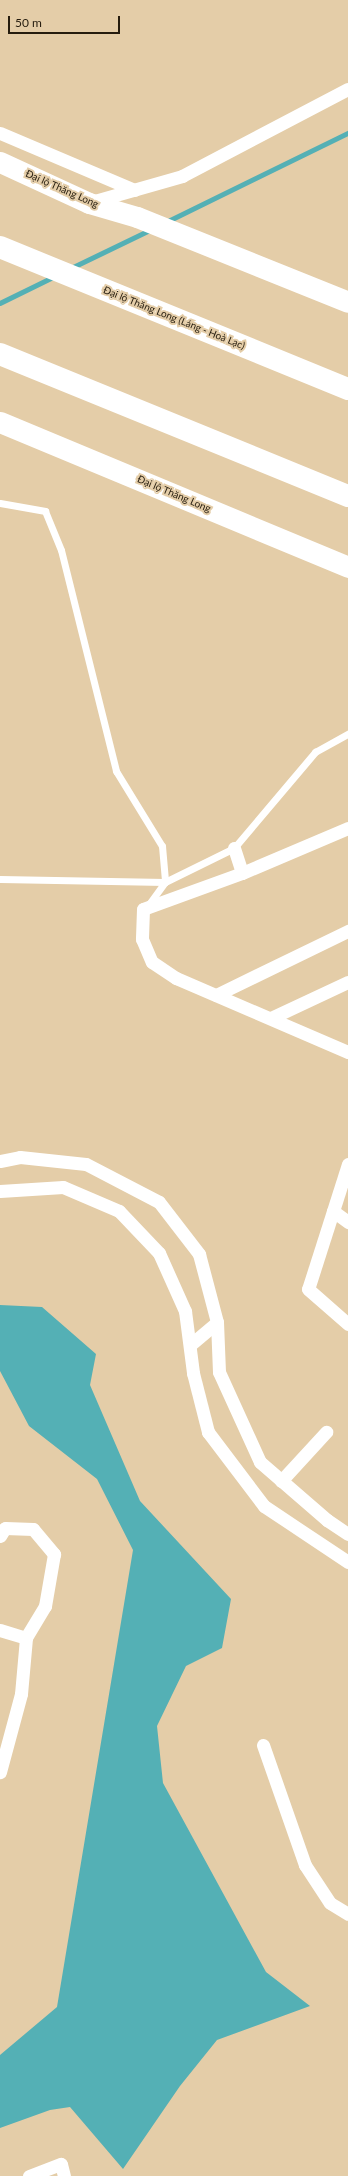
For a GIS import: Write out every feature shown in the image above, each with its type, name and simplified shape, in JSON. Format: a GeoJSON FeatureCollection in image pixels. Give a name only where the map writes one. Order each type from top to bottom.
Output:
{"type":"FeatureCollection","features":[{"type":"Feature","properties":{"kind":"highway","name":"Đại lộ Thăng Long (Láng - Hoà Lạc)"},"geometry":{"type":"LineString","coordinates":[[0,247],[348,389]]}},
{"type":"Feature","properties":{"kind":"highway"},"geometry":{"type":"LineString","coordinates":[[0,354],[348,496]]}},
{"type":"Feature","properties":{"kind":"main road","name":"Đại lộ Thăng Long"},"geometry":{"type":"LineString","coordinates":[[0,162],[34,175],[89,203],[137,217],[348,302]]}},
{"type":"Feature","properties":{"kind":"main road","name":"Đại lộ Thăng Long"},"geometry":{"type":"LineString","coordinates":[[0,422],[348,567]]}},
{"type":"Feature","properties":{"kind":"street"},"geometry":{"type":"LineString","coordinates":[[89,203],[182,176],[348,89]]}},
{"type":"Feature","properties":{"kind":"street"},"geometry":{"type":"LineString","coordinates":[[0,133],[134,190]]}},
{"type":"Feature","properties":{"kind":"street"},"geometry":{"type":"LineString","coordinates":[[348,828],[242,873],[143,910],[142,939],[152,962],[176,978],[348,1052]]}},
{"type":"Feature","properties":{"kind":"street"},"geometry":{"type":"LineString","coordinates":[[234,848],[242,873]]}},
{"type":"Feature","properties":{"kind":"street"},"geometry":{"type":"LineString","coordinates":[[216,995],[348,931]]}},
{"type":"Feature","properties":{"kind":"street"},"geometry":{"type":"LineString","coordinates":[[271,1018],[348,982]]}},
{"type":"Feature","properties":{"kind":"street"},"geometry":{"type":"LineString","coordinates":[[0,1160],[20,1157],[86,1164],[159,1202],[200,1254],[217,1322],[219,1372],[260,1462],[327,1520],[348,1534]]}},
{"type":"Feature","properties":{"kind":"street"},"geometry":{"type":"LineString","coordinates":[[348,1164],[308,1289],[348,1324]]}},
{"type":"Feature","properties":{"kind":"street"},"geometry":{"type":"LineString","coordinates":[[0,1191],[63,1187],[119,1211],[159,1253],[185,1310],[193,1373],[208,1432],[264,1506],[348,1562]]}},
{"type":"Feature","properties":{"kind":"street"},"geometry":{"type":"LineString","coordinates":[[333,1211],[348,1222]]}},
{"type":"Feature","properties":{"kind":"street"},"geometry":{"type":"LineString","coordinates":[[190,1345],[217,1322]]}},
{"type":"Feature","properties":{"kind":"street"},"geometry":{"type":"LineString","coordinates":[[281,1481],[326,1432]]}},
{"type":"Feature","properties":{"kind":"street"},"geometry":{"type":"LineString","coordinates":[[0,1536],[5,1528],[33,1529],[54,1554],[45,1606],[26,1638],[21,1694],[3,1746],[0,1772]]}},
{"type":"Feature","properties":{"kind":"street"},"geometry":{"type":"LineString","coordinates":[[0,1630],[26,1638]]}},
{"type":"Feature","properties":{"kind":"street"},"geometry":{"type":"LineString","coordinates":[[263,1745],[305,1865],[330,1903],[348,1914]]}},
{"type":"Feature","properties":{"kind":"street"},"geometry":{"type":"LineString","coordinates":[[29,2176],[61,2164],[64,2176]]}},
{"type":"Feature","properties":{"kind":"lane"},"geometry":{"type":"LineString","coordinates":[[0,503],[45,511],[61,550],[116,771],[162,846],[165,882]]}},
{"type":"Feature","properties":{"kind":"lane"},"geometry":{"type":"LineString","coordinates":[[143,910],[165,882],[234,848],[315,752],[348,734]]}},
{"type":"Feature","properties":{"kind":"lane"},"geometry":{"type":"LineString","coordinates":[[0,879],[165,882]]}},
{"type":"Feature","properties":{"kind":"water"},"geometry":{"type":"Polygon","coordinates":[[[0,1305],[42,1307],[96,1354],[90,1385],[140,1501],[231,1599],[222,1648],[186,1666],[157,1726],[163,1783],[266,1972],[310,2006],[217,2040],[180,2086],[123,2169],[70,2107],[50,2110],[0,2128],[0,2055],[57,2007],[133,1550],[97,1479],[29,1426],[0,1371],[0,1305]]]}},
{"type":"Feature","properties":{"kind":"waterway"},"geometry":{"type":"LineString","coordinates":[[166,222],[348,133]]}},
{"type":"Feature","properties":{"kind":"waterway"},"geometry":{"type":"LineString","coordinates":[[71,268],[150,230]]}},
{"type":"Feature","properties":{"kind":"waterway"},"geometry":{"type":"LineString","coordinates":[[0,303],[53,277]]}}]}
